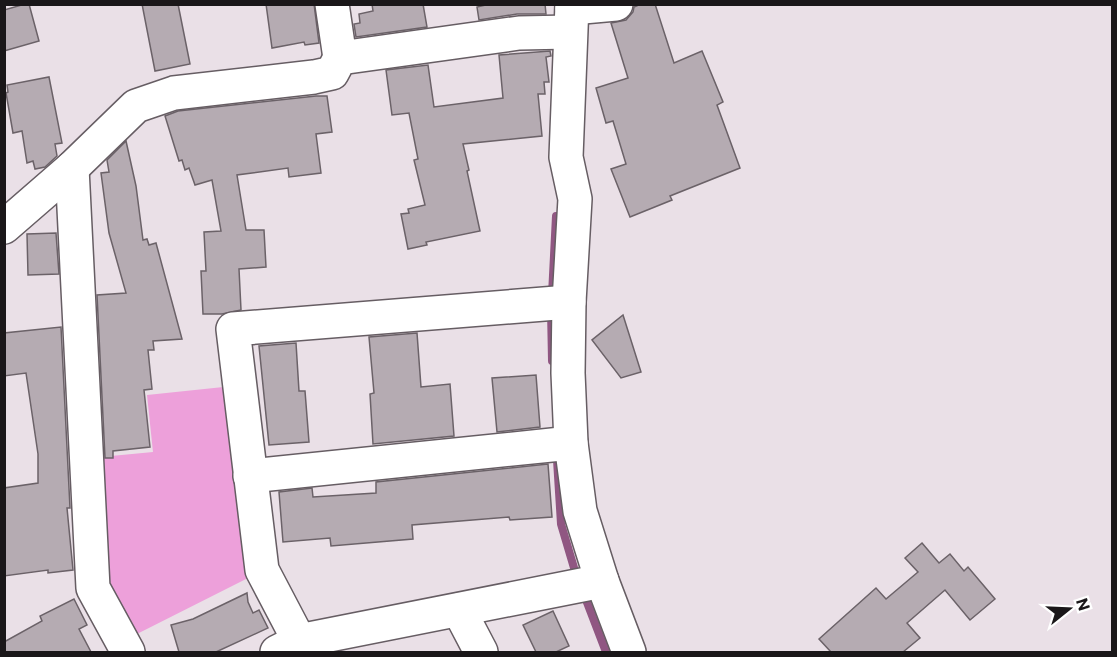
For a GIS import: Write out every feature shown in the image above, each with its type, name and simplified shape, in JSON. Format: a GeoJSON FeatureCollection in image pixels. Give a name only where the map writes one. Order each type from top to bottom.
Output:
{"type":"FeatureCollection","features":[{"type":"Feature","properties":{"kind":"street"},"geometry":{"type":"LineString","coordinates":[[4,227],[72,168],[136,106],[174,93],[332,73],[340,58],[332,4]]}},
{"type":"Feature","properties":{"kind":"street"},"geometry":{"type":"LineString","coordinates":[[340,58],[519,33],[572,15],[616,4]]}},
{"type":"Feature","properties":{"kind":"street"},"geometry":{"type":"LineString","coordinates":[[572,15],[566,157],[575,199],[556,303],[568,373],[562,444],[580,511],[586,585],[629,652]]}},
{"type":"Feature","properties":{"kind":"street"},"geometry":{"type":"LineString","coordinates":[[72,168],[93,588],[128,652]]}},
{"type":"Feature","properties":{"kind":"street"},"geometry":{"type":"LineString","coordinates":[[556,303],[232,329],[262,570],[294,649],[459,610],[586,585]]}},
{"type":"Feature","properties":{"kind":"street"},"geometry":{"type":"LineString","coordinates":[[249,476],[562,444]]}},
{"type":"Feature","properties":{"kind":"street"},"geometry":{"type":"LineString","coordinates":[[459,610],[481,652]]}},
{"type":"Feature","properties":{"kind":"shaded area"},"geometry":{"type":"Polygon","coordinates":[[[233,386],[252,576],[131,637],[102,579],[90,458],[153,452],[147,395],[233,386]]]}},
{"type":"Feature","properties":{"kind":"building"},"geometry":{"type":"Polygon","coordinates":[[[29,4],[39,41],[4,51],[4,10],[29,4]]]}},
{"type":"Feature","properties":{"kind":"building"},"geometry":{"type":"Polygon","coordinates":[[[142,4],[178,4],[190,64],[155,71],[142,4]]]}},
{"type":"Feature","properties":{"kind":"building"},"geometry":{"type":"Polygon","coordinates":[[[266,4],[314,4],[319,43],[305,45],[304,42],[272,48],[266,4]]]}},
{"type":"Feature","properties":{"kind":"building"},"geometry":{"type":"Polygon","coordinates":[[[372,4],[423,4],[427,27],[356,37],[354,24],[360,23],[359,14],[373,11],[372,4]]]}},
{"type":"Feature","properties":{"kind":"building"},"geometry":{"type":"Polygon","coordinates":[[[490,4],[545,4],[546,14],[517,14],[479,20],[477,7],[490,4]]]}},
{"type":"Feature","properties":{"kind":"building"},"geometry":{"type":"Polygon","coordinates":[[[641,4],[655,4],[674,63],[702,51],[723,102],[717,105],[740,168],[670,196],[672,200],[630,217],[611,169],[626,164],[613,121],[606,123],[596,88],[628,78],[611,23],[626,20],[634,7],[641,4]]]}},
{"type":"Feature","properties":{"kind":"building"},"geometry":{"type":"Polygon","coordinates":[[[550,51],[551,56],[546,57],[549,82],[544,82],[545,94],[538,94],[542,136],[463,144],[480,231],[426,242],[427,245],[408,249],[401,214],[409,213],[408,209],[425,205],[414,160],[418,159],[409,113],[392,115],[386,70],[428,65],[434,107],[503,98],[499,55],[550,51]]]}},
{"type":"Feature","properties":{"kind":"building"},"geometry":{"type":"Polygon","coordinates":[[[49,77],[62,143],[55,144],[57,156],[45,167],[35,169],[33,161],[27,163],[22,131],[13,133],[6,93],[8,92],[7,85],[49,77]]]}},
{"type":"Feature","properties":{"kind":"building"},"geometry":{"type":"Polygon","coordinates":[[[327,96],[332,132],[316,134],[321,173],[289,177],[288,168],[237,175],[246,230],[264,230],[266,267],[239,269],[241,310],[222,314],[203,314],[201,271],[206,271],[204,232],[221,231],[212,180],[195,185],[189,168],[185,170],[182,160],[179,161],[165,116],[178,111],[327,96]]]}},
{"type":"Feature","properties":{"kind":"building"},"geometry":{"type":"Polygon","coordinates":[[[126,141],[136,186],[143,240],[147,239],[149,245],[156,243],[182,339],[153,341],[154,350],[148,350],[152,389],[144,390],[150,447],[113,451],[113,458],[105,458],[97,295],[126,293],[109,233],[101,173],[109,172],[107,160],[126,141]]]}},
{"type":"Feature","properties":{"kind":"building"},"geometry":{"type":"Polygon","coordinates":[[[56,233],[59,274],[28,275],[27,234],[56,233]]]}},
{"type":"Feature","properties":{"kind":"building"},"geometry":{"type":"Polygon","coordinates":[[[623,315],[641,372],[621,378],[592,340],[623,315]]]}},
{"type":"Feature","properties":{"kind":"building"},"geometry":{"type":"Polygon","coordinates":[[[61,327],[70,508],[67,508],[73,570],[48,573],[48,570],[4,576],[4,488],[38,483],[38,454],[26,373],[4,376],[4,333],[61,327]]]}},
{"type":"Feature","properties":{"kind":"building"},"geometry":{"type":"Polygon","coordinates":[[[417,333],[421,387],[450,384],[454,436],[373,444],[370,394],[374,393],[369,337],[417,333]]]}},
{"type":"Feature","properties":{"kind":"building"},"geometry":{"type":"Polygon","coordinates":[[[296,343],[299,391],[305,391],[309,442],[269,445],[259,346],[296,343]]]}},
{"type":"Feature","properties":{"kind":"building"},"geometry":{"type":"Polygon","coordinates":[[[536,375],[540,427],[497,432],[492,378],[536,375]]]}},
{"type":"Feature","properties":{"kind":"building"},"geometry":{"type":"Polygon","coordinates":[[[548,464],[552,517],[510,520],[509,517],[412,525],[413,539],[331,546],[330,538],[283,542],[279,492],[312,488],[313,497],[376,493],[376,482],[548,464]]]}},
{"type":"Feature","properties":{"kind":"building"},"geometry":{"type":"Polygon","coordinates":[[[922,543],[939,563],[950,554],[964,571],[968,567],[995,599],[970,620],[945,590],[907,623],[920,638],[903,652],[831,652],[819,639],[876,588],[886,599],[918,572],[905,558],[922,543]]]}},
{"type":"Feature","properties":{"kind":"building"},"geometry":{"type":"Polygon","coordinates":[[[247,593],[253,613],[259,610],[268,628],[216,652],[179,652],[171,625],[193,619],[247,593]]]}},
{"type":"Feature","properties":{"kind":"building"},"geometry":{"type":"Polygon","coordinates":[[[74,599],[87,625],[79,629],[91,652],[4,652],[4,642],[42,621],[40,616],[74,599]]]}},
{"type":"Feature","properties":{"kind":"building"},"geometry":{"type":"Polygon","coordinates":[[[553,611],[569,646],[556,652],[536,652],[523,625],[553,611]]]}},
{"type":"Feature","properties":{"kind":"waterway"},"geometry":{"type":"LineString","coordinates":[[552,295],[556,216]]}},
{"type":"Feature","properties":{"kind":"waterway"},"geometry":{"type":"LineString","coordinates":[[551,310],[552,361]]}},
{"type":"Feature","properties":{"kind":"waterway"},"geometry":{"type":"LineString","coordinates":[[557,460],[561,524],[577,578]]}},
{"type":"Feature","properties":{"kind":"waterway"},"geometry":{"type":"LineString","coordinates":[[583,592],[606,652]]}}]}
